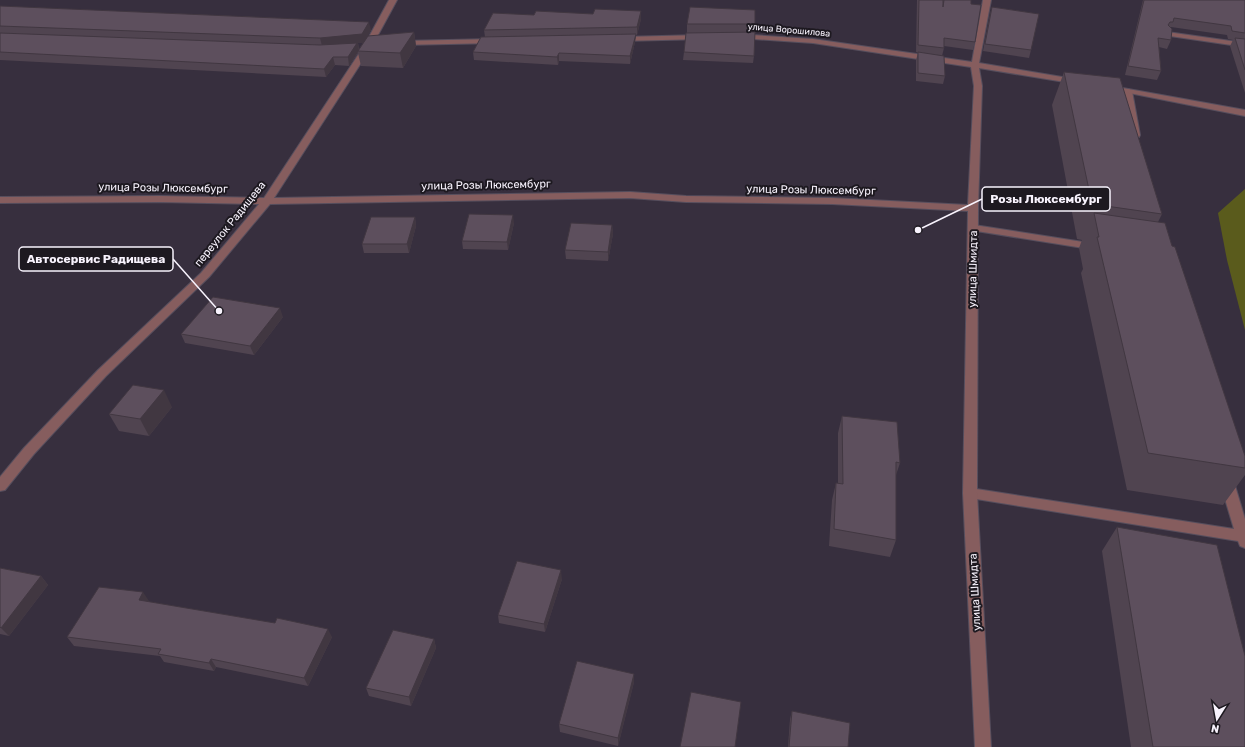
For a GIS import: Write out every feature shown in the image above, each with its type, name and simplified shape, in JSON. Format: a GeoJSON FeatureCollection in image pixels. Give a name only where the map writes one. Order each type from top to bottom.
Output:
{"type":"FeatureCollection","features":[{"type":"Feature","properties":{"kind":"street","name":"переулок Радищева"},"geometry":{"type":"LineString","coordinates":[[0,486],[29,450],[102,373],[205,275],[266,201],[368,46],[393,0]]}},
{"type":"Feature","properties":{"kind":"street","name":"улица Шмидта"},"geometry":{"type":"LineString","coordinates":[[983,747],[970,493],[974,228],[973,208],[978,86],[975,64],[987,0]]}},
{"type":"Feature","properties":{"kind":"street"},"geometry":{"type":"LineString","coordinates":[[1170,34],[1245,45]]}},
{"type":"Feature","properties":{"kind":"street","name":"улица Ворошилова"},"geometry":{"type":"LineString","coordinates":[[731,36],[813,41],[975,64]]}},
{"type":"Feature","properties":{"kind":"street"},"geometry":{"type":"LineString","coordinates":[[612,40],[707,37]]}},
{"type":"Feature","properties":{"kind":"street"},"geometry":{"type":"LineString","coordinates":[[389,44],[503,41]]}},
{"type":"Feature","properties":{"kind":"street"},"geometry":{"type":"LineString","coordinates":[[975,64],[1082,83]]}},
{"type":"Feature","properties":{"kind":"street"},"geometry":{"type":"LineString","coordinates":[[1097,86],[1245,113]]}},
{"type":"Feature","properties":{"kind":"street"},"geometry":{"type":"LineString","coordinates":[[1128,91],[1138,146]]}},
{"type":"Feature","properties":{"kind":"street","name":"улица Розы Люксембург"},"geometry":{"type":"LineString","coordinates":[[0,200],[160,199],[266,201],[630,195],[694,200],[832,201],[973,208]]}},
{"type":"Feature","properties":{"kind":"street"},"geometry":{"type":"LineString","coordinates":[[974,228],[1105,248]]}},
{"type":"Feature","properties":{"kind":"street"},"geometry":{"type":"LineString","coordinates":[[970,493],[1244,539],[1223,468]]}},
{"type":"Feature","properties":{"kind":"shaded area"},"geometry":{"type":"Polygon","coordinates":[[[1245,189],[1245,330],[1227,260],[1218,213],[1245,189]]]}},
{"type":"Feature","properties":{"kind":"building"},"geometry":{"type":"Polygon","coordinates":[[[919,0],[943,0],[943,7],[944,0],[971,0],[971,4],[981,5],[975,42],[944,38],[944,48],[918,45],[919,0]]]}},
{"type":"Feature","properties":{"kind":"building"},"geometry":{"type":"Polygon","coordinates":[[[1144,0],[1245,0],[1245,33],[1232,31],[1231,26],[1174,18],[1173,22],[1170,22],[1168,25],[1172,29],[1171,40],[1158,38],[1161,71],[1128,66],[1144,0]]]}},
{"type":"Feature","properties":{"kind":"building"},"geometry":{"type":"Polygon","coordinates":[[[0,6],[369,22],[362,34],[320,38],[0,26],[0,6]]]}},
{"type":"Feature","properties":{"kind":"building"},"geometry":{"type":"Polygon","coordinates":[[[690,7],[755,10],[755,24],[687,24],[690,7]]]}},
{"type":"Feature","properties":{"kind":"building"},"geometry":{"type":"Polygon","coordinates":[[[992,7],[1039,14],[1031,50],[985,44],[992,7]]]}},
{"type":"Feature","properties":{"kind":"building"},"geometry":{"type":"Polygon","coordinates":[[[595,9],[641,11],[637,27],[484,30],[493,13],[534,15],[536,11],[593,14],[595,9]]]}},
{"type":"Feature","properties":{"kind":"building"},"geometry":{"type":"Polygon","coordinates":[[[414,32],[400,53],[358,51],[368,36],[414,32]]]}},
{"type":"Feature","properties":{"kind":"building"},"geometry":{"type":"Polygon","coordinates":[[[755,32],[754,56],[684,52],[686,33],[755,32]]]}},
{"type":"Feature","properties":{"kind":"building"},"geometry":{"type":"Polygon","coordinates":[[[0,33],[320,45],[357,43],[348,57],[333,57],[324,69],[0,52],[0,33]]]}},
{"type":"Feature","properties":{"kind":"building"},"geometry":{"type":"Polygon","coordinates":[[[636,34],[630,56],[559,53],[557,57],[473,52],[481,37],[636,34]]]}},
{"type":"Feature","properties":{"kind":"building"},"geometry":{"type":"Polygon","coordinates":[[[1235,38],[1245,39],[1245,70],[1235,38]]]}},
{"type":"Feature","properties":{"kind":"building"},"geometry":{"type":"Polygon","coordinates":[[[918,52],[944,56],[945,76],[918,73],[918,52]]]}},
{"type":"Feature","properties":{"kind":"building"},"geometry":{"type":"Polygon","coordinates":[[[1064,72],[1120,78],[1162,214],[1092,204],[1064,72]]]}},
{"type":"Feature","properties":{"kind":"building"},"geometry":{"type":"Polygon","coordinates":[[[1094,213],[1165,223],[1172,246],[1175,247],[1245,456],[1245,468],[1148,453],[1097,237],[1099,237],[1094,213]]]}},
{"type":"Feature","properties":{"kind":"building"},"geometry":{"type":"Polygon","coordinates":[[[469,214],[513,215],[507,242],[462,241],[469,214]]]}},
{"type":"Feature","properties":{"kind":"building"},"geometry":{"type":"Polygon","coordinates":[[[371,217],[415,217],[407,244],[362,244],[371,217]]]}},
{"type":"Feature","properties":{"kind":"building"},"geometry":{"type":"Polygon","coordinates":[[[571,223],[612,225],[608,252],[565,250],[571,223]]]}},
{"type":"Feature","properties":{"kind":"building"},"geometry":{"type":"Polygon","coordinates":[[[213,297],[280,308],[250,346],[181,334],[213,297]]]}},
{"type":"Feature","properties":{"kind":"building"},"geometry":{"type":"Polygon","coordinates":[[[133,385],[164,390],[140,419],[109,414],[133,385]]]}},
{"type":"Feature","properties":{"kind":"building"},"geometry":{"type":"Polygon","coordinates":[[[842,416],[897,422],[900,463],[896,462],[896,540],[834,529],[836,483],[843,484],[842,416]]]}},
{"type":"Feature","properties":{"kind":"building"},"geometry":{"type":"Polygon","coordinates":[[[1117,527],[1217,545],[1245,656],[1245,747],[1153,747],[1117,527]]]}},
{"type":"Feature","properties":{"kind":"building"},"geometry":{"type":"Polygon","coordinates":[[[517,561],[561,570],[544,624],[498,615],[517,561]]]}},
{"type":"Feature","properties":{"kind":"building"},"geometry":{"type":"Polygon","coordinates":[[[0,568],[41,576],[1,628],[0,627],[0,568]]]}},
{"type":"Feature","properties":{"kind":"building"},"geometry":{"type":"Polygon","coordinates":[[[99,587],[143,592],[139,600],[275,623],[277,618],[328,629],[304,678],[211,659],[209,663],[158,654],[161,649],[67,637],[99,587]]]}},
{"type":"Feature","properties":{"kind":"building"},"geometry":{"type":"Polygon","coordinates":[[[393,630],[434,639],[409,697],[366,688],[393,630]]]}},
{"type":"Feature","properties":{"kind":"building"},"geometry":{"type":"Polygon","coordinates":[[[577,661],[634,674],[618,738],[559,724],[577,661]]]}},
{"type":"Feature","properties":{"kind":"building"},"geometry":{"type":"Polygon","coordinates":[[[691,692],[741,702],[735,747],[680,747],[691,692]]]}},
{"type":"Feature","properties":{"kind":"building"},"geometry":{"type":"Polygon","coordinates":[[[792,711],[850,723],[848,747],[789,747],[792,711]]]}},
{"type":"Feature","properties":{"kind":"place","name":"Розы Люксембург"},"geometry":{"type":"Point","coordinates":[918,230]}},
{"type":"Feature","properties":{"kind":"place","name":"Автосервис Радищева"},"geometry":{"type":"Point","coordinates":[219,311]}}]}
